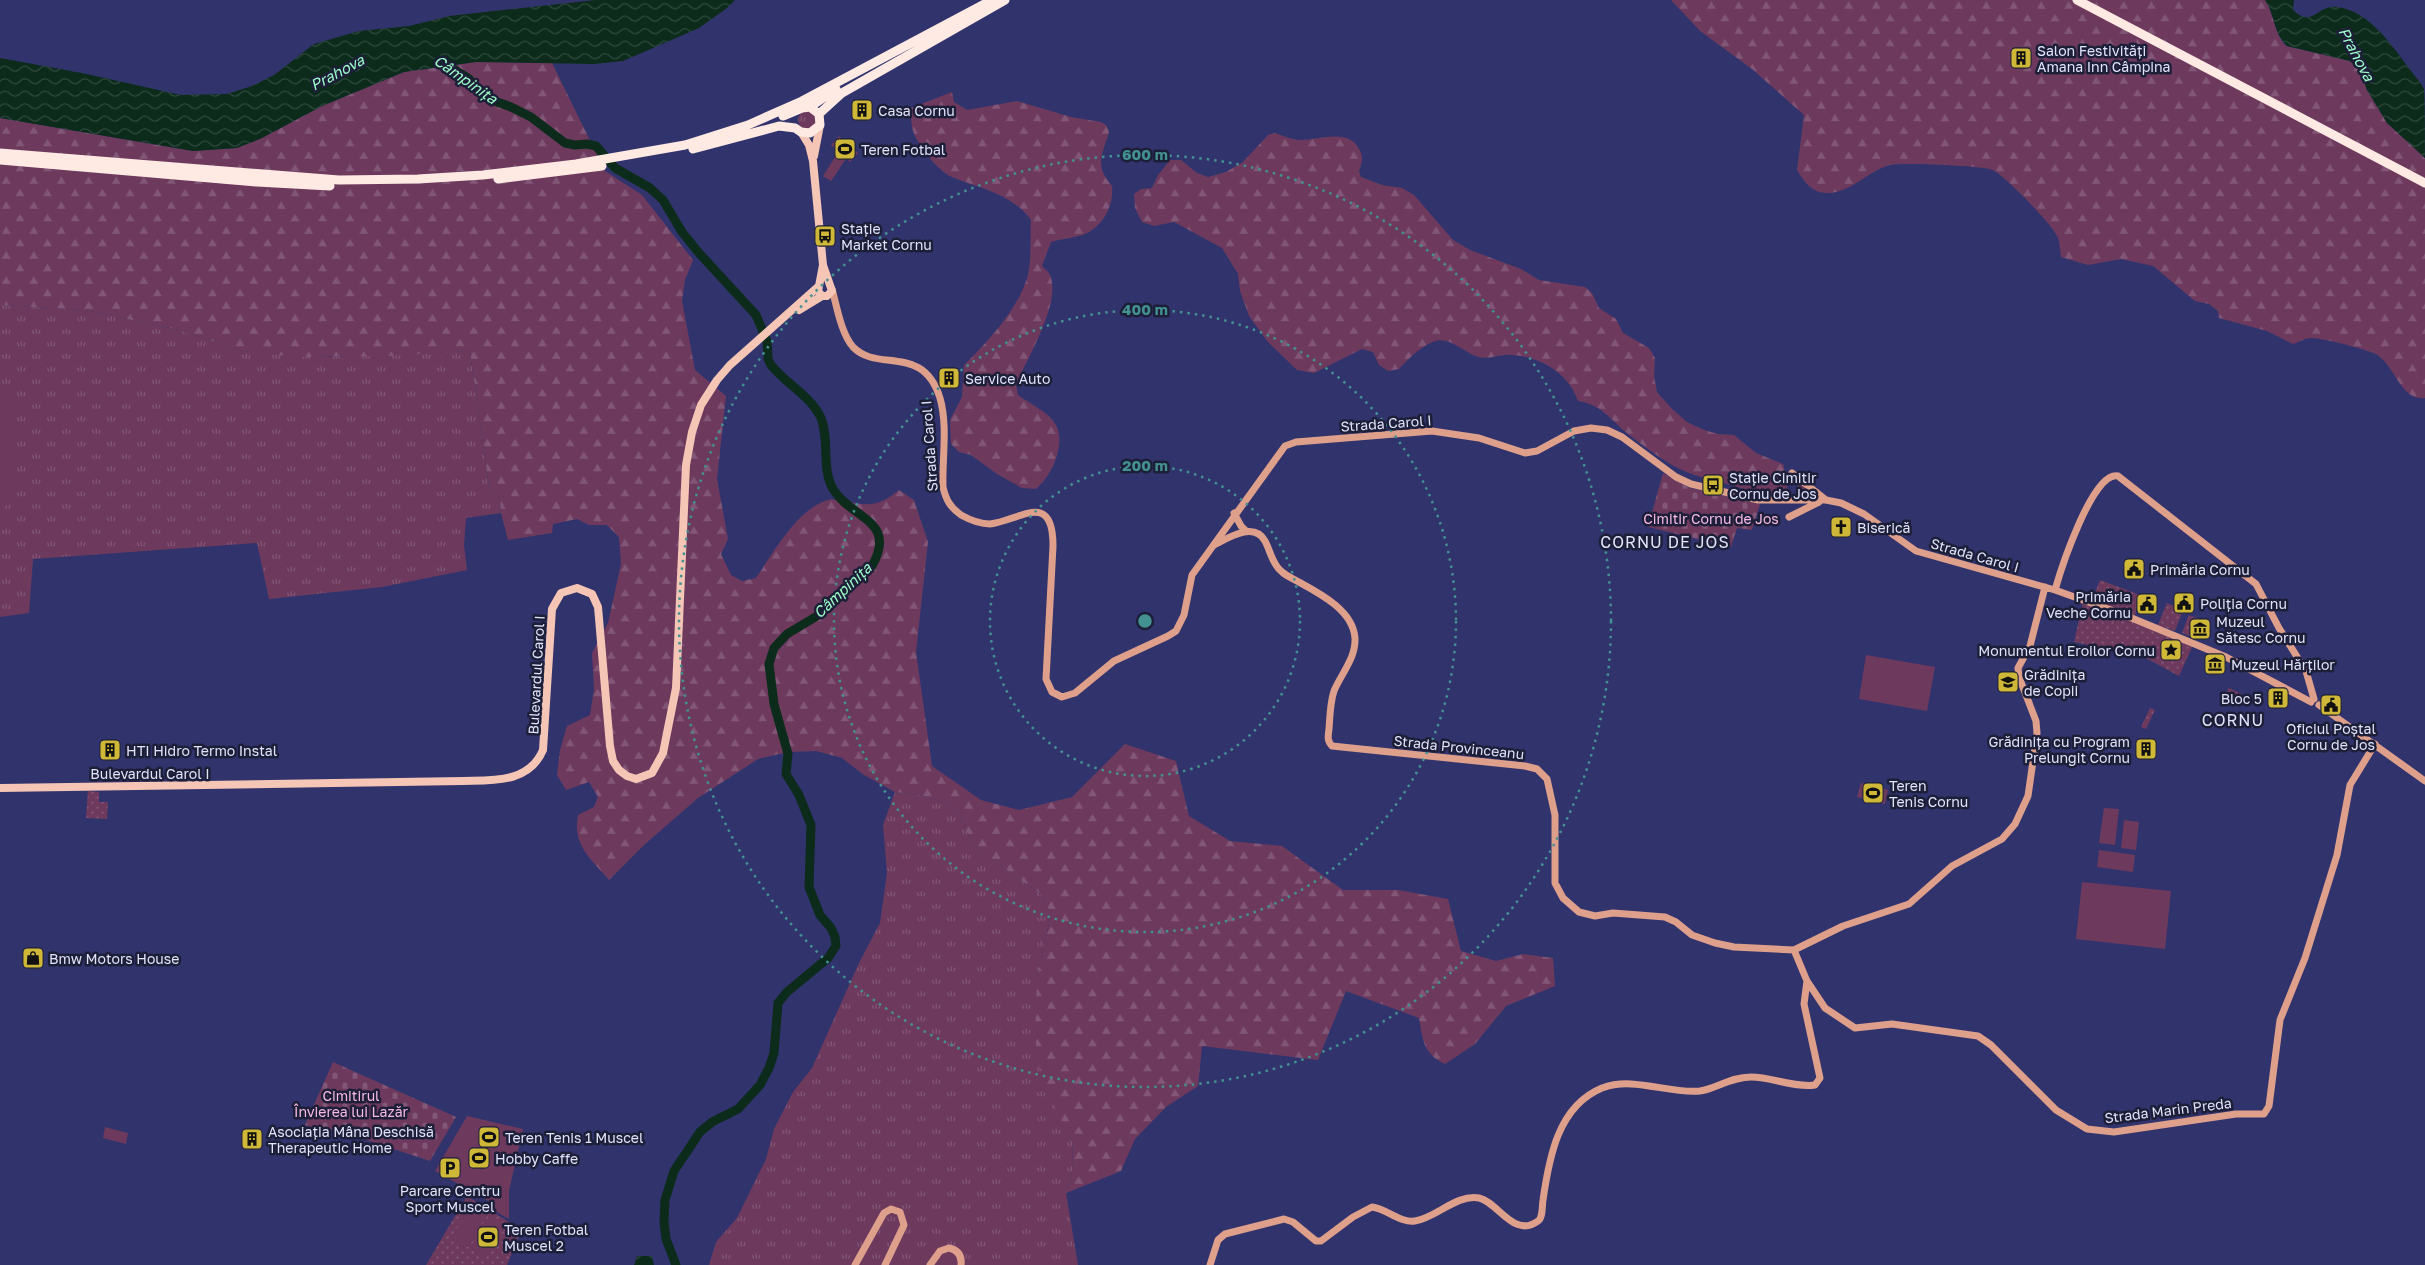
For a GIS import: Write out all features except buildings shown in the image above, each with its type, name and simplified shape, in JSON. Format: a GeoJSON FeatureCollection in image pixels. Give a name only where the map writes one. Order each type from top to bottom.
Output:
{"type":"FeatureCollection","features":[{"type":"Feature","properties":{"kind":"highway"},"geometry":{"type":"LineString","coordinates":[[700,142],[785,109],[992,0]]}},
{"type":"Feature","properties":{"kind":"highway"},"geometry":{"type":"LineString","coordinates":[[819,114],[842,93],[1005,0]]}},
{"type":"Feature","properties":{"kind":"highway"},"geometry":{"type":"LineString","coordinates":[[2077,0],[2425,183]]}},
{"type":"Feature","properties":{"kind":"highway"},"geometry":{"type":"LineString","coordinates":[[2091,0],[2425,177]]}},
{"type":"Feature","properties":{"kind":"highway"},"geometry":{"type":"LineString","coordinates":[[629,158],[726,136],[810,107],[898,51]]}},
{"type":"Feature","properties":{"kind":"highway"},"geometry":{"type":"LineString","coordinates":[[0,160],[257,182],[337,186],[456,182],[577,167],[714,145],[772,127],[798,130],[810,134],[820,125],[819,114],[810,107]]}},
{"type":"Feature","properties":{"kind":"highway"},"geometry":{"type":"LineString","coordinates":[[798,110],[794,118],[798,130]]}},
{"type":"Feature","properties":{"kind":"highway"},"geometry":{"type":"LineString","coordinates":[[0,153],[339,180],[418,179],[577,167]]}},
{"type":"Feature","properties":{"kind":"main road"},"geometry":{"type":"LineString","coordinates":[[813,161],[820,125]]}},
{"type":"Feature","properties":{"kind":"main road"},"geometry":{"type":"LineString","coordinates":[[784,319],[829,295],[831,287],[823,265],[813,161],[809,145],[798,130]]}},
{"type":"Feature","properties":{"kind":"main road"},"geometry":{"type":"LineString","coordinates":[[823,265],[818,291],[824,296]]}},
{"type":"Feature","properties":{"kind":"main road"},"geometry":{"type":"LineString","coordinates":[[784,319],[819,286],[825,282],[831,287]]}},
{"type":"Feature","properties":{"kind":"main road","name":"Bulevardul Carol I"},"geometry":{"type":"LineString","coordinates":[[0,788],[477,781],[514,777],[534,766],[543,750],[552,609],[561,593],[577,588],[592,594],[598,607],[610,746],[613,761],[619,770],[627,776],[636,779],[647,776],[657,768],[663,754],[674,704],[686,465],[692,432],[702,405],[711,388],[723,372],[784,319]]}},
{"type":"Feature","properties":{"kind":"street"},"geometry":{"type":"LineString","coordinates":[[831,287],[837,308]]}},
{"type":"Feature","properties":{"kind":"street"},"geometry":{"type":"LineString","coordinates":[[824,296],[837,308]]}},
{"type":"Feature","properties":{"kind":"street","name":"Strada Carol I"},"geometry":{"type":"LineString","coordinates":[[837,308],[850,342],[858,351],[871,357],[905,361],[912,364],[926,375],[937,391],[943,420],[943,487],[945,497],[951,507],[979,523],[992,524],[1026,512],[1040,514],[1050,521],[1053,546],[1046,680],[1052,692],[1057,695],[1070,696],[1114,661],[1176,631],[1184,615],[1192,575],[1234,513],[1278,454],[1290,444],[1418,431],[1466,435],[1525,453],[1537,451],[1574,431],[1599,428],[1622,437],[1676,477],[1691,484],[1758,500],[1826,500],[1858,510],[1916,551],[2055,590],[2198,644],[2315,702]]}},
{"type":"Feature","properties":{"kind":"street"},"geometry":{"type":"LineString","coordinates":[[1789,517],[1826,500],[1792,473]]}},
{"type":"Feature","properties":{"kind":"street"},"geometry":{"type":"LineString","coordinates":[[2055,590],[2075,533],[2096,492],[2106,478],[2112,475],[2118,476],[2256,584],[2279,628],[2306,671],[2315,702],[2425,781]]}},
{"type":"Feature","properties":{"kind":"street","name":"Strada Provinceanu"},"geometry":{"type":"LineString","coordinates":[[1234,513],[1246,531],[1256,533],[1262,537],[1278,569],[1335,605],[1348,619],[1353,630],[1355,637],[1353,654],[1332,697],[1328,739],[1332,746],[1525,766],[1537,770],[1547,779],[1553,802],[1555,883],[1563,898],[1574,908],[1584,914],[1595,916],[1613,913],[1665,917],[1676,922],[1692,936],[1734,947],[1794,950]]}},
{"type":"Feature","properties":{"kind":"street"},"geometry":{"type":"LineString","coordinates":[[1211,546],[1246,531]]}},
{"type":"Feature","properties":{"kind":"street"},"geometry":{"type":"LineString","coordinates":[[1794,950],[1843,926],[1909,904],[1952,866],[2002,839],[2015,824],[2027,801],[2037,728],[2017,672],[2030,646],[2045,587]]}},
{"type":"Feature","properties":{"kind":"street","name":"Strada Marin Preda"},"geometry":{"type":"LineString","coordinates":[[1794,950],[1807,981],[1825,1008],[1855,1028],[1892,1024],[1978,1036],[1992,1045],[2056,1110],[2087,1129],[2114,1132],[2236,1114],[2260,1115],[2269,1106],[2280,1020],[2305,958],[2337,855],[2350,785],[2376,744]]}},
{"type":"Feature","properties":{"kind":"street"},"geometry":{"type":"LineString","coordinates":[[1210,1265],[1218,1240],[1225,1234],[1284,1219],[1293,1222],[1316,1241],[1320,1241],[1353,1217],[1372,1207],[1405,1220],[1416,1220],[1464,1200],[1476,1198],[1486,1201],[1515,1224],[1523,1225],[1537,1222],[1541,1218],[1545,1184],[1556,1138],[1570,1114],[1592,1093],[1610,1086],[1629,1084],[1702,1091],[1736,1078],[1752,1077],[1808,1085],[1818,1083],[1820,1073],[1804,1004],[1807,981]]}},
{"type":"Feature","properties":{"kind":"street"},"geometry":{"type":"LineString","coordinates":[[855,1265],[884,1213],[891,1209],[900,1212],[904,1224],[886,1265]]}},
{"type":"Feature","properties":{"kind":"street"},"geometry":{"type":"LineString","coordinates":[[930,1265],[940,1251],[949,1248],[955,1250],[960,1256],[961,1265]]}},
{"type":"Feature","properties":{"kind":"green space"},"geometry":{"type":"Polygon","coordinates":[[[1671,0],[2265,0],[2276,29],[2286,46],[2350,61],[2360,70],[2367,90],[2387,123],[2425,158],[2425,398],[2409,394],[2383,359],[2376,354],[2316,338],[2306,339],[2293,344],[2267,331],[2219,318],[2218,311],[2209,304],[2195,301],[2153,266],[2121,259],[2088,265],[2061,257],[2058,238],[2048,223],[2018,191],[1993,170],[1960,166],[1897,164],[1875,171],[1836,192],[1822,193],[1813,189],[1797,170],[1804,115],[1752,69],[1700,31],[1671,0]]]}},
{"type":"Feature","properties":{"kind":"green space"},"geometry":{"type":"Polygon","coordinates":[[[476,62],[552,63],[605,171],[642,195],[693,260],[685,280],[682,301],[695,370],[726,396],[717,479],[728,539],[721,554],[731,575],[742,581],[756,578],[796,522],[806,512],[828,500],[873,504],[885,500],[899,490],[914,500],[928,542],[916,652],[932,766],[981,800],[1019,810],[1072,797],[1125,744],[1176,761],[1189,816],[1230,841],[1282,846],[1343,890],[1398,890],[1448,899],[1461,951],[1496,961],[1523,954],[1553,958],[1555,986],[1506,1006],[1475,1044],[1445,1064],[1432,1056],[1425,1046],[1419,1018],[1346,991],[1318,1060],[1202,1046],[1198,1086],[1166,1107],[1135,1139],[1121,1171],[1066,1193],[1073,1169],[1072,1141],[1049,1096],[1039,1067],[1035,1037],[1037,977],[1051,914],[1041,894],[994,861],[971,842],[962,819],[951,804],[919,795],[895,792],[864,775],[842,758],[816,751],[788,752],[758,759],[698,798],[644,845],[609,880],[585,851],[578,835],[578,815],[594,807],[598,797],[589,782],[566,790],[557,775],[560,750],[567,726],[590,715],[594,689],[592,653],[608,623],[621,564],[619,537],[607,525],[589,525],[577,519],[553,524],[552,533],[508,540],[501,513],[500,499],[489,486],[470,351],[386,356],[299,357],[242,351],[179,330],[85,310],[0,305],[0,118],[193,151],[237,148],[260,139],[322,106],[404,72],[476,62]]]}},
{"type":"Feature","properties":{"kind":"green space"},"geometry":{"type":"Polygon","coordinates":[[[952,92],[954,102],[967,110],[1017,101],[1071,117],[1101,122],[1106,125],[1109,132],[1102,154],[1101,166],[1106,179],[1112,186],[1110,206],[1100,223],[1089,232],[1081,236],[1051,242],[1042,266],[1050,275],[1052,286],[1051,300],[1042,330],[1016,385],[1018,395],[1050,417],[1057,427],[1059,435],[1058,452],[1055,461],[1047,477],[1036,489],[1022,488],[997,474],[971,455],[959,452],[951,444],[950,420],[962,397],[964,365],[1001,325],[1023,290],[1029,272],[1031,220],[1023,211],[1005,198],[946,174],[934,163],[917,140],[912,127],[911,108],[952,92]]]}},
{"type":"Feature","properties":{"kind":"green space"},"geometry":{"type":"Polygon","coordinates":[[[807,111],[813,114],[816,120],[813,126],[807,129],[801,126],[798,120],[801,114],[807,111]]]}},
{"type":"Feature","properties":{"kind":"green space"},"geometry":{"type":"Polygon","coordinates":[[[1275,133],[1298,140],[1333,137],[1348,139],[1354,143],[1362,155],[1359,171],[1361,177],[1382,185],[1402,188],[1414,195],[1453,240],[1470,250],[1521,269],[1539,280],[1585,287],[1592,293],[1599,308],[1616,319],[1623,333],[1649,348],[1655,358],[1654,376],[1657,392],[1671,408],[1687,422],[1718,434],[1734,435],[1756,453],[1783,464],[1788,484],[1786,491],[1774,494],[1754,492],[1679,469],[1628,434],[1599,409],[1593,405],[1578,401],[1568,383],[1553,369],[1534,359],[1523,356],[1478,357],[1452,343],[1441,340],[1430,343],[1420,349],[1399,369],[1388,371],[1379,365],[1373,352],[1362,349],[1314,373],[1297,370],[1268,342],[1249,316],[1240,291],[1238,274],[1222,248],[1174,222],[1154,226],[1142,222],[1135,208],[1134,194],[1141,189],[1152,188],[1158,175],[1170,160],[1181,160],[1197,173],[1208,177],[1226,172],[1243,162],[1268,135],[1275,133]]]}},
{"type":"Feature","properties":{"kind":"green space","name":"Teren Fotbal"},"geometry":{"type":"Polygon","coordinates":[[[839,136],[858,153],[850,162],[831,145],[839,136]]]}},
{"type":"Feature","properties":{"kind":"green space"},"geometry":{"type":"Polygon","coordinates":[[[837,154],[846,159],[831,181],[823,176],[837,154]]]}},
{"type":"Feature","properties":{"kind":"green space"},"geometry":{"type":"Polygon","coordinates":[[[0,305],[85,310],[179,330],[242,351],[329,357],[470,351],[489,486],[500,499],[501,513],[466,518],[464,545],[467,570],[382,587],[269,599],[257,543],[33,559],[29,613],[0,617],[0,305]]]}},
{"type":"Feature","properties":{"kind":"green space"},"geometry":{"type":"Polygon","coordinates":[[[0,391],[15,410],[12,498],[0,513],[0,391]]]}},
{"type":"Feature","properties":{"kind":"green space","name":"Cimitir Cornu de Jos"},"geometry":{"type":"Polygon","coordinates":[[[1663,473],[1690,488],[1760,504],[1752,530],[1737,528],[1731,547],[1648,527],[1663,473]]]}},
{"type":"Feature","properties":{"kind":"green space"},"geometry":{"type":"Polygon","coordinates":[[[1796,479],[1815,496],[1799,493],[1796,479]]]}},
{"type":"Feature","properties":{"kind":"green space"},"geometry":{"type":"Polygon","coordinates":[[[2100,580],[2140,595],[2135,616],[2092,600],[2100,580]]]}},
{"type":"Feature","properties":{"kind":"green space"},"geometry":{"type":"Polygon","coordinates":[[[2083,602],[2193,645],[2179,676],[2144,657],[2074,642],[2083,602]]]}},
{"type":"Feature","properties":{"kind":"green space"},"geometry":{"type":"Polygon","coordinates":[[[2167,603],[2183,610],[2175,631],[2158,625],[2167,603]]]}},
{"type":"Feature","properties":{"kind":"green space"},"geometry":{"type":"Polygon","coordinates":[[[2189,615],[2202,620],[2195,638],[2182,633],[2189,615]]]}},
{"type":"Feature","properties":{"kind":"green space"},"geometry":{"type":"Polygon","coordinates":[[[1866,655],[1935,667],[1927,711],[1859,699],[1866,655]]]}},
{"type":"Feature","properties":{"kind":"green space"},"geometry":{"type":"Polygon","coordinates":[[[2229,688],[2242,694],[2239,702],[2225,695],[2229,688]]]}},
{"type":"Feature","properties":{"kind":"green space"},"geometry":{"type":"Polygon","coordinates":[[[2150,708],[2155,710],[2146,729],[2141,727],[2150,708]]]}},
{"type":"Feature","properties":{"kind":"green space","name":"Teren Tenis Cornu"},"geometry":{"type":"Polygon","coordinates":[[[1861,783],[1888,790],[1885,804],[1857,797],[1861,783]]]}},
{"type":"Feature","properties":{"kind":"green space"},"geometry":{"type":"Polygon","coordinates":[[[88,791],[99,792],[99,802],[108,802],[107,819],[86,818],[88,791]]]}},
{"type":"Feature","properties":{"kind":"green space"},"geometry":{"type":"Polygon","coordinates":[[[895,792],[919,795],[951,804],[962,819],[971,842],[994,861],[1041,894],[1051,914],[1037,977],[1065,1126],[1072,1141],[1073,1169],[1066,1193],[1078,1265],[709,1265],[716,1242],[737,1218],[766,1159],[774,1129],[793,1092],[812,1068],[859,963],[880,923],[887,873],[883,825],[895,792]]]}},
{"type":"Feature","properties":{"kind":"green space"},"geometry":{"type":"Polygon","coordinates":[[[2104,808],[2119,809],[2115,845],[2099,843],[2104,808]]]}},
{"type":"Feature","properties":{"kind":"green space"},"geometry":{"type":"Polygon","coordinates":[[[2124,820],[2139,822],[2136,850],[2121,848],[2124,820]]]}},
{"type":"Feature","properties":{"kind":"green space"},"geometry":{"type":"Polygon","coordinates":[[[2099,850],[2135,855],[2133,872],[2097,867],[2099,850]]]}},
{"type":"Feature","properties":{"kind":"green space"},"geometry":{"type":"Polygon","coordinates":[[[2082,882],[2171,891],[2165,949],[2076,939],[2082,882]]]}},
{"type":"Feature","properties":{"kind":"green space","name":"Cimitirul Învierea lui Lazăr"},"geometry":{"type":"Polygon","coordinates":[[[333,1062],[456,1117],[430,1161],[333,1129],[323,1132],[305,1125],[333,1062]]]}},
{"type":"Feature","properties":{"kind":"green space","name":"Hobby Caffe"},"geometry":{"type":"Polygon","coordinates":[[[467,1116],[523,1129],[509,1191],[509,1219],[491,1209],[494,1204],[435,1171],[467,1116]]]}},
{"type":"Feature","properties":{"kind":"green space"},"geometry":{"type":"Polygon","coordinates":[[[105,1127],[128,1133],[126,1144],[103,1138],[105,1127]]]}},
{"type":"Feature","properties":{"kind":"green space"},"geometry":{"type":"Polygon","coordinates":[[[467,1196],[522,1228],[507,1265],[426,1265],[467,1196]]]}},
{"type":"Feature","properties":{"kind":"green space"},"geometry":{"type":"Polygon","coordinates":[[[472,1204],[488,1214],[468,1247],[452,1237],[472,1204]]]}},
{"type":"Feature","properties":{"kind":"green space","name":"Teren Fotbal Muscel 2"},"geometry":{"type":"Polygon","coordinates":[[[490,1215],[506,1225],[486,1258],[470,1248],[490,1215]]]}},
{"type":"Feature","properties":{"kind":"water","name":"Prahova"},"geometry":{"type":"Polygon","coordinates":[[[595,0],[735,0],[699,28],[623,61],[594,64],[476,62],[404,72],[322,106],[260,139],[237,148],[193,151],[0,118],[0,58],[82,73],[181,95],[227,94],[252,86],[274,75],[314,44],[359,31],[409,26],[449,16],[595,0]]]}},
{"type":"Feature","properties":{"kind":"water","name":"Prahova"},"geometry":{"type":"Polygon","coordinates":[[[2265,0],[2294,0],[2293,10],[2306,17],[2310,17],[2330,7],[2349,10],[2359,15],[2378,30],[2387,39],[2424,89],[2425,158],[2387,123],[2367,90],[2360,70],[2350,61],[2287,46],[2279,35],[2265,0]]]}},
{"type":"Feature","properties":{"kind":"water"},"geometry":{"type":"Polygon","coordinates":[[[637,1256],[652,1256],[654,1265],[634,1265],[637,1256]]]}},
{"type":"Feature","properties":{"kind":"waterway","name":"Câmpinița"},"geometry":{"type":"LineString","coordinates":[[439,60],[468,78],[489,99],[531,117],[565,143],[596,146],[615,168],[650,188],[663,200],[682,232],[756,315],[767,341],[768,359],[771,365],[817,410],[824,427],[829,481],[841,499],[876,529],[879,539],[879,551],[872,566],[822,613],[787,634],[774,648],[769,664],[774,704],[788,754],[786,774],[799,795],[811,825],[809,887],[820,915],[831,928],[836,946],[828,958],[787,992],[778,1003],[774,1053],[760,1085],[738,1109],[712,1122],[700,1132],[674,1171],[665,1200],[664,1222],[666,1239],[676,1265]]}},
{"type":"Feature","properties":{"kind":"place","name":"Salon Festivități Amana Inn Câmpina"},"geometry":{"type":"Point","coordinates":[2021,58]}},
{"type":"Feature","properties":{"kind":"place","name":"Casa Cornu"},"geometry":{"type":"Point","coordinates":[862,110]}},
{"type":"Feature","properties":{"kind":"place","name":"Teren Fotbal"},"geometry":{"type":"Point","coordinates":[845,149]}},
{"type":"Feature","properties":{"kind":"place","name":"Stație Market Cornu"},"geometry":{"type":"Point","coordinates":[825,236]}},
{"type":"Feature","properties":{"kind":"place","name":"Service Auto"},"geometry":{"type":"Point","coordinates":[949,378]}},
{"type":"Feature","properties":{"kind":"place","name":"Stație Cimitir Cornu de Jos"},"geometry":{"type":"Point","coordinates":[1713,485]}},
{"type":"Feature","properties":{"kind":"place","name":"Biserică"},"geometry":{"type":"Point","coordinates":[1841,527]}},
{"type":"Feature","properties":{"kind":"place","name":"Primăria Cornu"},"geometry":{"type":"Point","coordinates":[2134,569]}},
{"type":"Feature","properties":{"kind":"place","name":"Poliția Cornu"},"geometry":{"type":"Point","coordinates":[2184,603]}},
{"type":"Feature","properties":{"kind":"place","name":"Primăria Veche Cornu"},"geometry":{"type":"Point","coordinates":[2147,604]}},
{"type":"Feature","properties":{"kind":"place","name":"Muzeul Sătesc Cornu"},"geometry":{"type":"Point","coordinates":[2200,629]}},
{"type":"Feature","properties":{"kind":"place","name":"Monumentul Eroilor Cornu"},"geometry":{"type":"Point","coordinates":[2171,650]}},
{"type":"Feature","properties":{"kind":"place","name":"Muzeul Hărților"},"geometry":{"type":"Point","coordinates":[2215,664]}},
{"type":"Feature","properties":{"kind":"place","name":"Grădinița de Copii"},"geometry":{"type":"Point","coordinates":[2008,682]}},
{"type":"Feature","properties":{"kind":"place","name":"Bloc 5"},"geometry":{"type":"Point","coordinates":[2278,698]}},
{"type":"Feature","properties":{"kind":"place","name":"Oficiul Poștal Cornu de Jos"},"geometry":{"type":"Point","coordinates":[2331,705]}},
{"type":"Feature","properties":{"kind":"place","name":"Grădinița cu Program Prelungit Cornu"},"geometry":{"type":"Point","coordinates":[2146,749]}},
{"type":"Feature","properties":{"kind":"place","name":"HTI Hidro Termo Instal"},"geometry":{"type":"Point","coordinates":[110,750]}},
{"type":"Feature","properties":{"kind":"place","name":"Teren Tenis Cornu"},"geometry":{"type":"Point","coordinates":[1873,793]}},
{"type":"Feature","properties":{"kind":"place","name":"Bmw Motors House"},"geometry":{"type":"Point","coordinates":[33,958]}},
{"type":"Feature","properties":{"kind":"place","name":"Teren Tenis 1 Muscel"},"geometry":{"type":"Point","coordinates":[489,1137]}},
{"type":"Feature","properties":{"kind":"place","name":"Asociația Mâna Deschisă Therapeutic Home"},"geometry":{"type":"Point","coordinates":[252,1139]}},
{"type":"Feature","properties":{"kind":"place","name":"Hobby Caffe"},"geometry":{"type":"Point","coordinates":[479,1158]}},
{"type":"Feature","properties":{"kind":"place","name":"Parcare Centru Sport Muscel"},"geometry":{"type":"Point","coordinates":[450,1168]}},
{"type":"Feature","properties":{"kind":"place","name":"Teren Fotbal Muscel 2"},"geometry":{"type":"Point","coordinates":[488,1237]}},
{"type":"Feature","properties":{"kind":"district","name":"CORNU DE JOS"},"geometry":{"type":"Point","coordinates":[1665,542]}},
{"type":"Feature","properties":{"kind":"district","name":"CORNU"},"geometry":{"type":"Point","coordinates":[2233,720]}}]}
